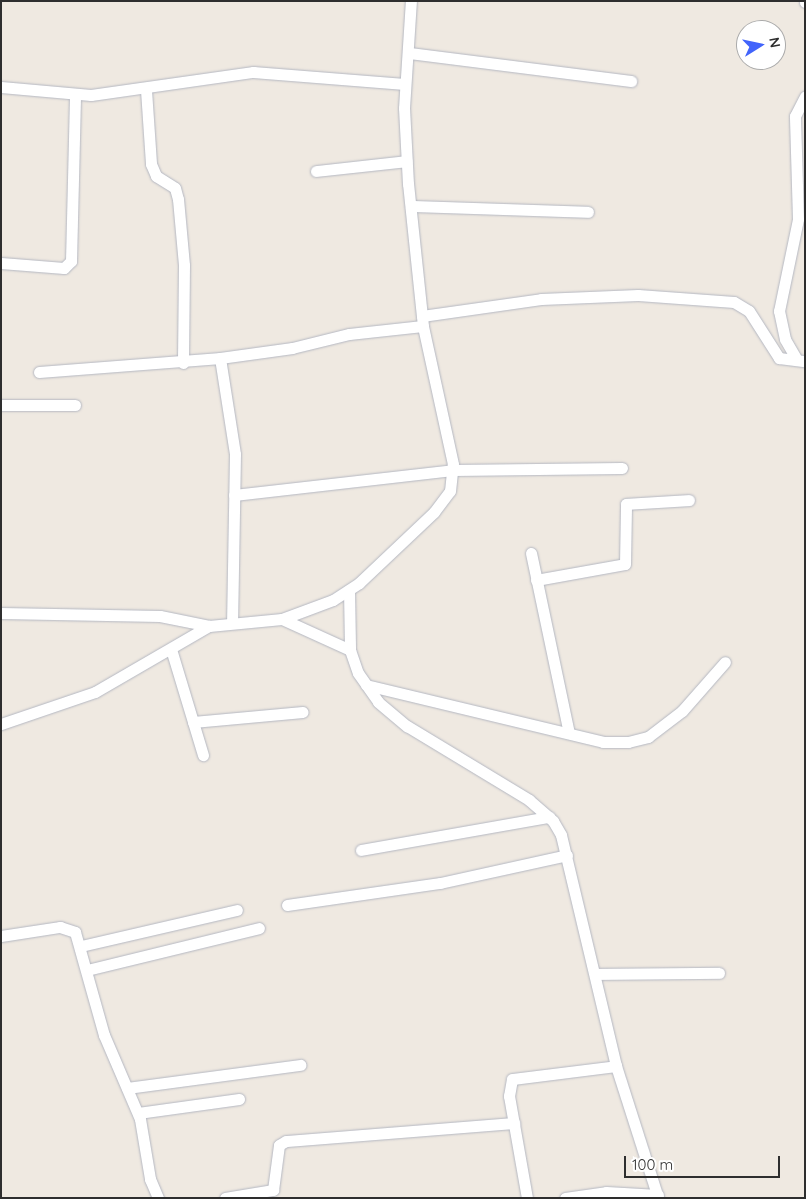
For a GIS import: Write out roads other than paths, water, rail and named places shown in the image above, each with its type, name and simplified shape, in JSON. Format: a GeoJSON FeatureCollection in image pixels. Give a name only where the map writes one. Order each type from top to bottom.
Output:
{"type":"FeatureCollection","features":[{"type":"Feature","properties":{"kind":"street"},"geometry":{"type":"LineString","coordinates":[[1,724],[95,692],[209,626],[232,622],[282,619],[348,590],[434,512],[450,491],[453,470],[422,321],[406,161],[405,84],[409,53],[411,1]]}},
{"type":"Feature","properties":{"kind":"street"},"geometry":{"type":"LineString","coordinates":[[409,53],[631,82]]}},
{"type":"Feature","properties":{"kind":"street"},"geometry":{"type":"LineString","coordinates":[[1,86],[76,94],[146,90],[253,72],[405,84]]}},
{"type":"Feature","properties":{"kind":"street"},"geometry":{"type":"LineString","coordinates":[[146,90],[152,164],[156,176],[175,188],[178,199],[184,258],[183,363]]}},
{"type":"Feature","properties":{"kind":"street"},"geometry":{"type":"LineString","coordinates":[[1,263],[64,268],[71,261],[76,94]]}},
{"type":"Feature","properties":{"kind":"street"},"geometry":{"type":"LineString","coordinates":[[801,361],[785,339],[779,311],[798,219],[795,116],[805,96]]}},
{"type":"Feature","properties":{"kind":"street"},"geometry":{"type":"LineString","coordinates":[[316,171],[406,161]]}},
{"type":"Feature","properties":{"kind":"street"},"geometry":{"type":"LineString","coordinates":[[410,206],[588,212]]}},
{"type":"Feature","properties":{"kind":"street"},"geometry":{"type":"LineString","coordinates":[[39,372],[183,363],[220,358],[541,299],[638,295],[734,302],[749,310],[779,358],[801,361]]}},
{"type":"Feature","properties":{"kind":"street"},"geometry":{"type":"LineString","coordinates":[[220,358],[235,454],[232,622]]}},
{"type":"Feature","properties":{"kind":"street"},"geometry":{"type":"LineString","coordinates":[[1,405],[75,405]]}},
{"type":"Feature","properties":{"kind":"street"},"geometry":{"type":"LineString","coordinates":[[234,495],[453,470],[622,468]]}},
{"type":"Feature","properties":{"kind":"street"},"geometry":{"type":"LineString","coordinates":[[536,580],[625,564],[623,506],[631,502],[689,500]]}},
{"type":"Feature","properties":{"kind":"street"},"geometry":{"type":"LineString","coordinates":[[531,552],[569,733]]}},
{"type":"Feature","properties":{"kind":"street"},"geometry":{"type":"LineString","coordinates":[[348,590],[350,650],[366,685],[407,726],[529,800],[549,817],[567,855],[616,1066],[658,1197],[606,1192],[565,1198]]}},
{"type":"Feature","properties":{"kind":"street"},"geometry":{"type":"LineString","coordinates":[[1,613],[160,616],[209,626]]}},
{"type":"Feature","properties":{"kind":"street"},"geometry":{"type":"LineString","coordinates":[[282,619],[350,650]]}},
{"type":"Feature","properties":{"kind":"street"},"geometry":{"type":"LineString","coordinates":[[171,649],[203,755]]}},
{"type":"Feature","properties":{"kind":"street"},"geometry":{"type":"LineString","coordinates":[[366,685],[603,742],[648,737],[688,705],[725,662]]}},
{"type":"Feature","properties":{"kind":"street"},"geometry":{"type":"LineString","coordinates":[[193,722],[303,712]]}},
{"type":"Feature","properties":{"kind":"street"},"geometry":{"type":"LineString","coordinates":[[361,850],[549,817]]}},
{"type":"Feature","properties":{"kind":"street"},"geometry":{"type":"LineString","coordinates":[[287,905],[440,883],[567,855]]}},
{"type":"Feature","properties":{"kind":"street"},"geometry":{"type":"LineString","coordinates":[[81,946],[237,910]]}},
{"type":"Feature","properties":{"kind":"street"},"geometry":{"type":"LineString","coordinates":[[1,936],[69,927],[81,946],[104,1036],[138,1113],[150,1179],[158,1198]]}},
{"type":"Feature","properties":{"kind":"street"},"geometry":{"type":"LineString","coordinates":[[87,970],[259,928]]}},
{"type":"Feature","properties":{"kind":"street"},"geometry":{"type":"LineString","coordinates":[[595,974],[719,973]]}},
{"type":"Feature","properties":{"kind":"street"},"geometry":{"type":"LineString","coordinates":[[127,1088],[300,1065]]}},
{"type":"Feature","properties":{"kind":"street"},"geometry":{"type":"LineString","coordinates":[[527,1198],[509,1088],[516,1077],[616,1066]]}},
{"type":"Feature","properties":{"kind":"street"},"geometry":{"type":"LineString","coordinates":[[138,1113],[239,1099]]}},
{"type":"Feature","properties":{"kind":"street"},"geometry":{"type":"LineString","coordinates":[[225,1198],[273,1190],[279,1145],[286,1140],[514,1123]]}}]}
